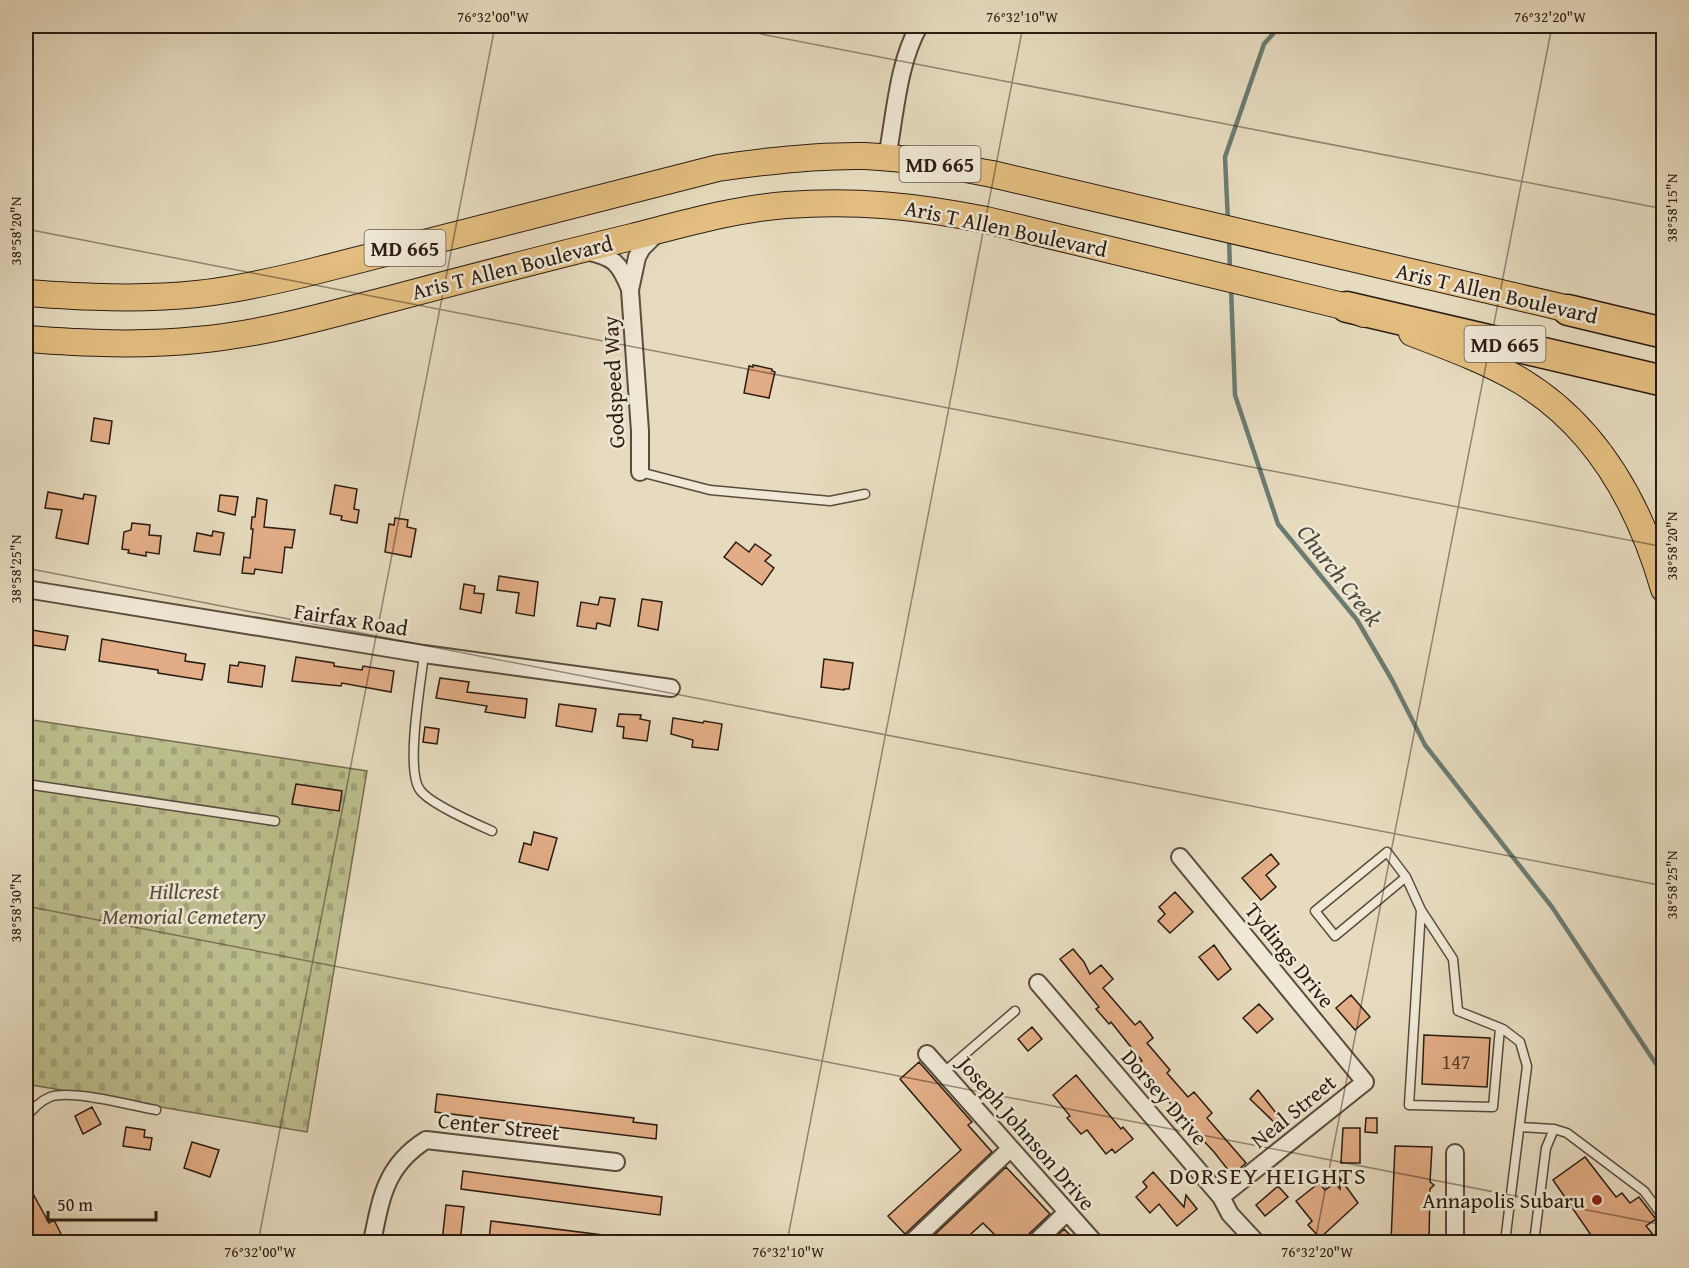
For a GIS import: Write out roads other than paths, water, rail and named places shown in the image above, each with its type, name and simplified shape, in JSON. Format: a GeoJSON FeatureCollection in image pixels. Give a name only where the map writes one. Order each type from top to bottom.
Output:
{"type":"FeatureCollection","features":[{"type":"Feature","properties":{"kind":"highway","name":"Aris T Allen Boulevard"},"geometry":{"type":"LineString","coordinates":[[1340,306],[1664,381]]}},
{"type":"Feature","properties":{"kind":"highway","name":"Aris T Allen Boulevard"},"geometry":{"type":"LineString","coordinates":[[1568,310],[1664,333]]}},
{"type":"Feature","properties":{"kind":"main road","name":"Aris T Allen Boulevard"},"geometry":{"type":"LineString","coordinates":[[26,293],[138,298],[196,294],[247,287],[318,271],[717,168],[779,159],[833,156],[887,158],[992,174],[1568,310]]}},
{"type":"Feature","properties":{"kind":"main road","name":"Aris T Allen Boulevard"},"geometry":{"type":"LineString","coordinates":[[26,339],[135,344],[198,340],[251,332],[319,317],[579,249],[724,214],[783,206],[834,203],[890,204],[937,210],[1340,306]]}},
{"type":"Feature","properties":{"kind":"main road"},"geometry":{"type":"LineString","coordinates":[[1340,306],[1488,364],[1521,381],[1550,401],[1578,426],[1600,452],[1622,485],[1640,522],[1664,589]]}},
{"type":"Feature","properties":{"kind":"main road"},"geometry":{"type":"LineString","coordinates":[[1568,310],[1664,326]]}},
{"type":"Feature","properties":{"kind":"street"},"geometry":{"type":"LineString","coordinates":[[887,158],[905,59],[919,26]]}},
{"type":"Feature","properties":{"kind":"street","name":"Godspeed Way"},"geometry":{"type":"LineString","coordinates":[[640,472],[640,431],[630,290],[638,255],[661,230]]}},
{"type":"Feature","properties":{"kind":"street","name":"Godspeed Way"},"geometry":{"type":"LineString","coordinates":[[579,249],[604,255],[616,262],[630,290]]}},
{"type":"Feature","properties":{"kind":"street","name":"Fairfax Road"},"geometry":{"type":"LineString","coordinates":[[26,589],[424,654],[671,688]]}},
{"type":"Feature","properties":{"kind":"street","name":"Tydings Drive"},"geometry":{"type":"LineString","coordinates":[[1180,857],[1365,1082]]}},
{"type":"Feature","properties":{"kind":"street","name":"Dorsey Drive"},"geometry":{"type":"LineString","coordinates":[[1038,983],[1221,1197],[1230,1214],[1256,1242]]}},
{"type":"Feature","properties":{"kind":"street","name":"Joseph Johnson Drive"},"geometry":{"type":"LineString","coordinates":[[927,1054],[1094,1242]]}},
{"type":"Feature","properties":{"kind":"street","name":"Neal Street"},"geometry":{"type":"LineString","coordinates":[[1221,1197],[1365,1082]]}},
{"type":"Feature","properties":{"kind":"street","name":"Center Street"},"geometry":{"type":"LineString","coordinates":[[372,1242],[382,1193],[390,1177],[410,1150],[426,1140],[615,1162]]}},
{"type":"Feature","properties":{"kind":"street"},"geometry":{"type":"LineString","coordinates":[[912,1242],[1010,1149]]}},
{"type":"Feature","properties":{"kind":"street"},"geometry":{"type":"LineString","coordinates":[[1455,1154],[1455,1242]]}},
{"type":"Feature","properties":{"kind":"street"},"geometry":{"type":"LineString","coordinates":[[1036,1242],[1066,1213]]}},
{"type":"Feature","properties":{"kind":"lane"},"geometry":{"type":"LineString","coordinates":[[640,472],[710,490],[830,501],[865,494]]}},
{"type":"Feature","properties":{"kind":"lane"},"geometry":{"type":"LineString","coordinates":[[424,654],[413,775],[420,791],[461,818],[492,831]]}},
{"type":"Feature","properties":{"kind":"lane"},"geometry":{"type":"LineString","coordinates":[[26,784],[275,822]]}},
{"type":"Feature","properties":{"kind":"lane"},"geometry":{"type":"LineString","coordinates":[[1406,877],[1335,936],[1315,911],[1387,852],[1406,877],[1421,910],[1453,959],[1458,1011],[1500,1028],[1520,1042],[1527,1066],[1504,1242]]}},
{"type":"Feature","properties":{"kind":"lane"},"geometry":{"type":"LineString","coordinates":[[1421,910],[1409,1105],[1493,1107],[1500,1028]]}},
{"type":"Feature","properties":{"kind":"lane"},"geometry":{"type":"LineString","coordinates":[[944,1072],[1015,1011]]}},
{"type":"Feature","properties":{"kind":"lane"},"geometry":{"type":"LineString","coordinates":[[26,1118],[39,1104],[53,1096],[71,1095],[156,1110]]}},
{"type":"Feature","properties":{"kind":"lane"},"geometry":{"type":"LineString","coordinates":[[1520,1127],[1554,1129],[1567,1133],[1644,1191],[1664,1218]]}},
{"type":"Feature","properties":{"kind":"lane"},"geometry":{"type":"LineString","coordinates":[[1534,1242],[1546,1148],[1554,1129]]}},
{"type":"Feature","properties":{"kind":"waterway","name":"Church Creek"},"geometry":{"type":"LineString","coordinates":[[1228,222],[1225,157],[1264,44],[1280,26]]}},
{"type":"Feature","properties":{"kind":"waterway","name":"Church Creek"},"geometry":{"type":"LineString","coordinates":[[1229,237],[1230,270]]}},
{"type":"Feature","properties":{"kind":"waterway","name":"Church Creek"},"geometry":{"type":"LineString","coordinates":[[1231,288],[1235,395],[1278,524],[1357,620],[1392,680],[1425,745],[1552,907],[1664,1076]]}},
{"type":"Feature","properties":{"kind":"place","name":"Annapolis Subaru"},"geometry":{"type":"Point","coordinates":[1597,1200]}},
{"type":"Feature","properties":{"kind":"district","name":"DORSEY HEIGHTS"},"geometry":{"type":"Point","coordinates":[1268,1175]}},
{"type":"Feature","properties":{"kind":"park label","name":"Hillcrest Memorial Cemetery"},"geometry":{"type":"Point","coordinates":[184,904]}}]}
